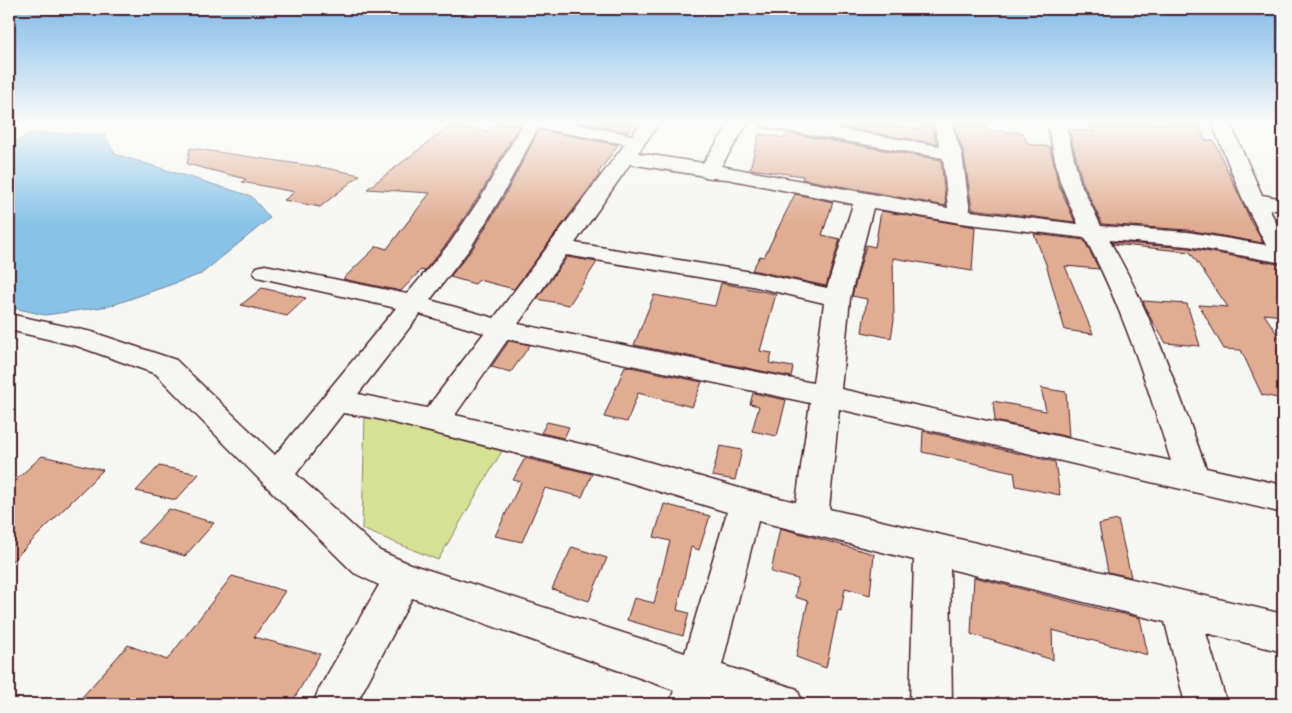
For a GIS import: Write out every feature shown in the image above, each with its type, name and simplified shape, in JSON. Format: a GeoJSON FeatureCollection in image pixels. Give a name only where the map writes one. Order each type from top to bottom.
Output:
{"type":"FeatureCollection","features":[{"type":"Feature","properties":{"kind":"street"},"geometry":{"type":"LineString","coordinates":[[276,476],[415,304],[464,239],[493,194],[514,156]]}},
{"type":"Feature","properties":{"kind":"street"},"geometry":{"type":"LineString","coordinates":[[434,420],[626,156]]}},
{"type":"Feature","properties":{"kind":"street"},"geometry":{"type":"LineString","coordinates":[[671,156],[707,172],[752,178],[960,216],[1056,229],[1188,239],[1283,256]]}},
{"type":"Feature","properties":{"kind":"street"},"geometry":{"type":"LineString","coordinates":[[707,172],[717,156]]}},
{"type":"Feature","properties":{"kind":"street"},"geometry":{"type":"LineString","coordinates":[[952,156],[960,216]]}},
{"type":"Feature","properties":{"kind":"street"},"geometry":{"type":"LineString","coordinates":[[1064,156],[1077,199],[1117,274],[1135,315],[1165,395],[1192,478]]}},
{"type":"Feature","properties":{"kind":"street"},"geometry":{"type":"LineString","coordinates":[[1235,156],[1254,200],[1283,256]]}},
{"type":"Feature","properties":{"kind":"street"},"geometry":{"type":"LineString","coordinates":[[811,520],[837,298],[865,200]]}},
{"type":"Feature","properties":{"kind":"street"},"geometry":{"type":"LineString","coordinates":[[1254,200],[1283,205]]}},
{"type":"Feature","properties":{"kind":"street"},"geometry":{"type":"LineString","coordinates":[[560,247],[752,279],[837,298]]}},
{"type":"Feature","properties":{"kind":"street"},"geometry":{"type":"LineString","coordinates":[[266,272],[415,304],[501,329],[826,396],[1283,500]]}},
{"type":"Feature","properties":{"kind":"street"},"geometry":{"type":"LineString","coordinates":[[9,322],[83,338],[166,367],[276,476],[367,562],[402,578],[694,691],[782,704]]}},
{"type":"Feature","properties":{"kind":"street"},"geometry":{"type":"LineString","coordinates":[[336,401],[434,420],[610,464],[746,504],[1283,633]]}},
{"type":"Feature","properties":{"kind":"street"},"geometry":{"type":"LineString","coordinates":[[694,691],[746,504]]}},
{"type":"Feature","properties":{"kind":"street"},"geometry":{"type":"LineString","coordinates":[[931,704],[932,549]]}},
{"type":"Feature","properties":{"kind":"street"},"geometry":{"type":"LineString","coordinates":[[334,704],[402,578]]}},
{"type":"Feature","properties":{"kind":"street"},"geometry":{"type":"LineString","coordinates":[[1181,610],[1206,704]]}},
{"type":"Feature","properties":{"kind":"green space"},"geometry":{"type":"Polygon","coordinates":[[[365,414],[505,446],[438,560],[362,529],[365,414]]]}},
{"type":"Feature","properties":{"kind":"water"},"geometry":{"type":"Polygon","coordinates":[[[9,156],[122,156],[251,196],[270,218],[201,274],[110,306],[45,315],[9,307],[9,156]]]}},
{"type":"Feature","properties":{"kind":"building"},"geometry":{"type":"Polygon","coordinates":[[[188,156],[246,156],[360,175],[320,207],[284,200],[295,192],[242,182],[246,179],[187,164],[188,156]]]}},
{"type":"Feature","properties":{"kind":"building"},"geometry":{"type":"Polygon","coordinates":[[[410,156],[502,156],[481,193],[448,242],[424,271],[421,270],[401,291],[343,279],[377,246],[387,249],[430,193],[367,189],[410,156]]]}},
{"type":"Feature","properties":{"kind":"building"},"geometry":{"type":"Polygon","coordinates":[[[525,156],[610,156],[598,173],[600,174],[514,289],[479,280],[475,284],[450,277],[473,248],[505,195],[525,156]]]}},
{"type":"Feature","properties":{"kind":"building"},"geometry":{"type":"Polygon","coordinates":[[[753,156],[920,156],[941,160],[946,206],[802,179],[803,176],[750,169],[753,156]]]}},
{"type":"Feature","properties":{"kind":"building"},"geometry":{"type":"Polygon","coordinates":[[[964,156],[1052,156],[1058,183],[1075,222],[972,209],[964,156]]]}},
{"type":"Feature","properties":{"kind":"building"},"geometry":{"type":"Polygon","coordinates":[[[1076,156],[1221,156],[1263,243],[1188,230],[1102,224],[1082,181],[1076,156]]]}},
{"type":"Feature","properties":{"kind":"building"},"geometry":{"type":"Polygon","coordinates":[[[795,194],[833,202],[822,235],[840,239],[826,286],[752,270],[760,256],[764,257],[795,194]]]}},
{"type":"Feature","properties":{"kind":"building"},"geometry":{"type":"Polygon","coordinates":[[[881,211],[975,227],[972,271],[893,258],[894,320],[891,338],[862,332],[867,299],[852,296],[866,245],[875,247],[881,211]]]}},
{"type":"Feature","properties":{"kind":"building"},"geometry":{"type":"Polygon","coordinates":[[[1034,234],[1084,240],[1099,269],[1065,266],[1093,334],[1065,330],[1046,264],[1034,234]]]}},
{"type":"Feature","properties":{"kind":"building"},"geometry":{"type":"Polygon","coordinates":[[[1112,242],[1188,248],[1283,265],[1283,316],[1264,314],[1283,343],[1283,399],[1262,395],[1241,350],[1224,349],[1199,305],[1228,307],[1190,252],[1113,244],[1112,242]]]}},
{"type":"Feature","properties":{"kind":"building"},"geometry":{"type":"Polygon","coordinates":[[[567,257],[597,262],[569,305],[537,299],[567,257]]]}},
{"type":"Feature","properties":{"kind":"building"},"geometry":{"type":"Polygon","coordinates":[[[721,283],[776,294],[760,351],[772,353],[769,363],[793,367],[791,377],[634,345],[654,295],[715,306],[721,283]]]}},
{"type":"Feature","properties":{"kind":"building"},"geometry":{"type":"Polygon","coordinates":[[[262,288],[306,298],[287,316],[241,305],[262,288]]]}},
{"type":"Feature","properties":{"kind":"building"},"geometry":{"type":"Polygon","coordinates":[[[1143,301],[1187,304],[1200,346],[1166,343],[1151,319],[1143,301]]]}},
{"type":"Feature","properties":{"kind":"building"},"geometry":{"type":"Polygon","coordinates":[[[509,341],[530,345],[511,372],[491,367],[509,341]]]}},
{"type":"Feature","properties":{"kind":"building"},"geometry":{"type":"Polygon","coordinates":[[[625,366],[702,382],[692,407],[638,393],[627,422],[604,417],[625,366]]]}},
{"type":"Feature","properties":{"kind":"building"},"geometry":{"type":"Polygon","coordinates":[[[1041,388],[1066,392],[1069,437],[995,421],[993,401],[1046,411],[1041,388]]]}},
{"type":"Feature","properties":{"kind":"building"},"geometry":{"type":"Polygon","coordinates":[[[753,393],[786,400],[777,436],[752,431],[759,406],[750,404],[753,393]]]}},
{"type":"Feature","properties":{"kind":"building"},"geometry":{"type":"Polygon","coordinates":[[[547,422],[569,427],[564,438],[541,433],[547,422]]]}},
{"type":"Feature","properties":{"kind":"building"},"geometry":{"type":"Polygon","coordinates":[[[923,431],[1055,462],[1060,495],[1016,486],[1014,472],[922,452],[923,431]]]}},
{"type":"Feature","properties":{"kind":"building"},"geometry":{"type":"Polygon","coordinates":[[[720,446],[742,450],[735,480],[712,476],[720,446]]]}},
{"type":"Feature","properties":{"kind":"building"},"geometry":{"type":"Polygon","coordinates":[[[42,456],[103,470],[9,564],[9,486],[42,456]]]}},
{"type":"Feature","properties":{"kind":"building"},"geometry":{"type":"Polygon","coordinates":[[[525,458],[592,474],[582,497],[545,488],[522,542],[495,536],[521,482],[513,480],[525,458]]]}},
{"type":"Feature","properties":{"kind":"building"},"geometry":{"type":"Polygon","coordinates":[[[159,466],[199,474],[176,500],[136,491],[159,466]]]}},
{"type":"Feature","properties":{"kind":"building"},"geometry":{"type":"Polygon","coordinates":[[[664,504],[710,516],[699,550],[691,547],[677,610],[689,613],[683,636],[627,620],[634,598],[654,603],[670,541],[654,537],[664,504]]]}},
{"type":"Feature","properties":{"kind":"building"},"geometry":{"type":"Polygon","coordinates":[[[169,509],[214,523],[185,556],[138,542],[169,509]]]}},
{"type":"Feature","properties":{"kind":"building"},"geometry":{"type":"Polygon","coordinates":[[[1118,520],[1131,577],[1108,572],[1099,524],[1118,520]]]}},
{"type":"Feature","properties":{"kind":"building"},"geometry":{"type":"Polygon","coordinates":[[[780,528],[874,554],[870,595],[845,588],[841,611],[838,610],[826,668],[796,657],[808,601],[795,597],[798,579],[771,572],[780,528]]]}},
{"type":"Feature","properties":{"kind":"building"},"geometry":{"type":"Polygon","coordinates":[[[572,547],[607,558],[589,601],[552,589],[572,547]]]}},
{"type":"Feature","properties":{"kind":"building"},"geometry":{"type":"Polygon","coordinates":[[[232,576],[285,591],[254,637],[320,654],[291,704],[228,704],[210,699],[207,704],[76,704],[128,645],[167,660],[232,576]]]}},
{"type":"Feature","properties":{"kind":"building"},"geometry":{"type":"Polygon","coordinates":[[[974,577],[1140,618],[1148,655],[1052,630],[1053,660],[971,634],[974,577]]]}}]}
